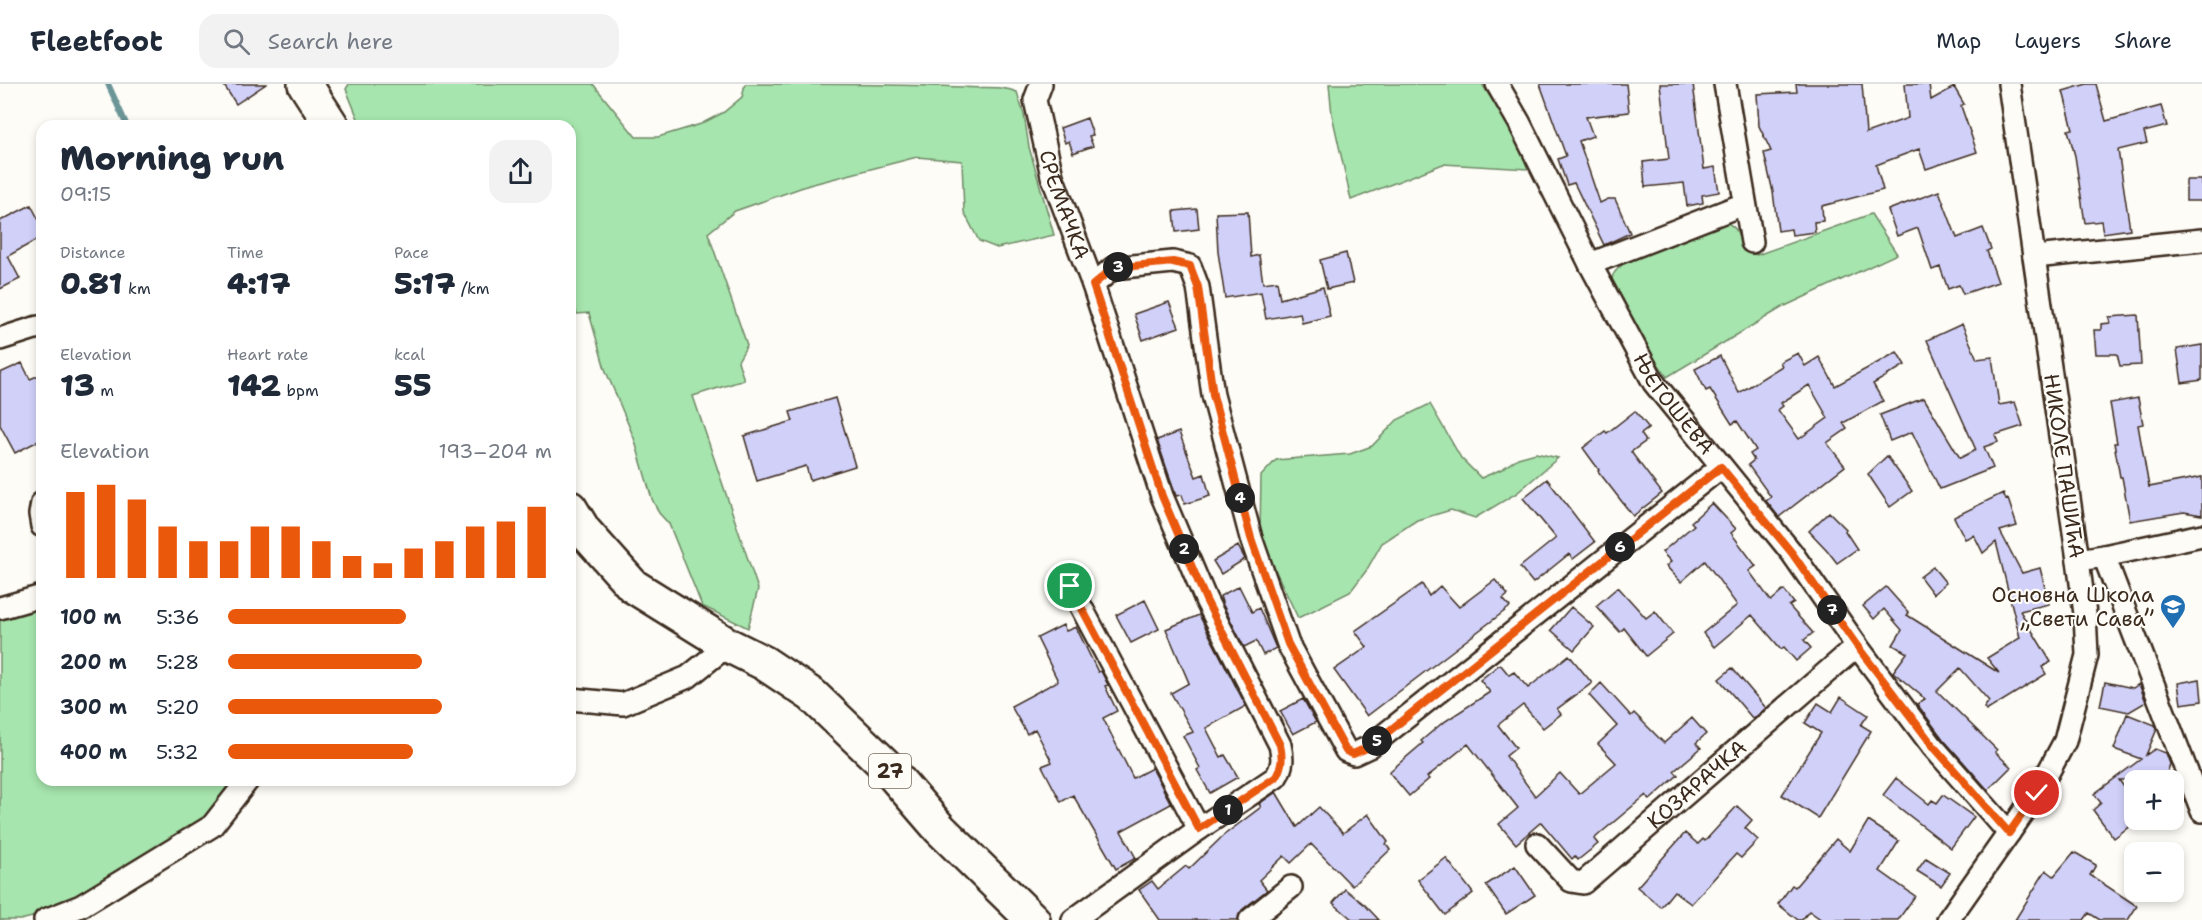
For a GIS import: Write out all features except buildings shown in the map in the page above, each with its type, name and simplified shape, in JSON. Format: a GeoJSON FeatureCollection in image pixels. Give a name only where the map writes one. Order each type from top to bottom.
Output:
{"type":"FeatureCollection","features":[{"type":"Feature","properties":{"kind":"main road"},"geometry":{"type":"LineString","coordinates":[[305,84],[328,120]]}},
{"type":"Feature","properties":{"kind":"main road","name":"27"},"geometry":{"type":"LineString","coordinates":[[576,518],[584,531],[633,586],[728,645],[764,663],[812,695],[884,764],[940,829],[1033,920]]}},
{"type":"Feature","properties":{"kind":"street","name":"СРЕМАЧКА"},"geometry":{"type":"LineString","coordinates":[[1020,84],[1038,92],[1052,176],[1093,285],[1162,496],[1206,600],[1280,745],[1282,755],[1282,768],[1276,777],[1199,829],[1073,920]]}},
{"type":"Feature","properties":{"kind":"street","name":"ЊЕГОШЕВА"},"geometry":{"type":"LineString","coordinates":[[1497,84],[1519,122],[1590,264],[1654,383],[1792,553],[1857,646],[1934,747],[2009,833]]}},
{"type":"Feature","properties":{"kind":"street"},"geometry":{"type":"LineString","coordinates":[[1725,84],[1752,242]]}},
{"type":"Feature","properties":{"kind":"street","name":"НИКОЛЕ ПАШИЋА"},"geometry":{"type":"LineString","coordinates":[[1948,920],[2037,793],[2065,741],[2087,655],[2085,614],[2078,560],[2009,84]]}},
{"type":"Feature","properties":{"kind":"street"},"geometry":{"type":"LineString","coordinates":[[1590,264],[1744,204]]}},
{"type":"Feature","properties":{"kind":"street"},"geometry":{"type":"LineString","coordinates":[[2034,257],[2202,240]]}},
{"type":"Feature","properties":{"kind":"street"},"geometry":{"type":"LineString","coordinates":[[1093,285],[1113,268],[1173,262],[1190,266],[1198,287],[1213,395],[1251,538],[1288,644],[1346,751],[1353,754],[1369,747],[1721,467]]}},
{"type":"Feature","properties":{"kind":"street"},"geometry":{"type":"LineString","coordinates":[[0,339],[36,328]]}},
{"type":"Feature","properties":{"kind":"street"},"geometry":{"type":"LineString","coordinates":[[2078,560],[2202,535]]}},
{"type":"Feature","properties":{"kind":"street"},"geometry":{"type":"LineString","coordinates":[[2104,556],[2202,811]]}},
{"type":"Feature","properties":{"kind":"street"},"geometry":{"type":"LineString","coordinates":[[1070,586],[1199,829]]}},
{"type":"Feature","properties":{"kind":"street"},"geometry":{"type":"LineString","coordinates":[[0,608],[36,598]]}},
{"type":"Feature","properties":{"kind":"street"},"geometry":{"type":"LineString","coordinates":[[576,700],[623,704],[688,677],[728,645]]}},
{"type":"Feature","properties":{"kind":"street","name":"КОЗАРАЧКА"},"geometry":{"type":"LineString","coordinates":[[1537,844],[1570,881],[1583,883],[1857,646]]}},
{"type":"Feature","properties":{"kind":"street"},"geometry":{"type":"LineString","coordinates":[[45,920],[81,906],[212,826],[243,786]]}},
{"type":"Feature","properties":{"kind":"street"},"geometry":{"type":"LineString","coordinates":[[1250,920],[1291,887]]}},
{"type":"Feature","properties":{"kind":"green space"},"geometry":{"type":"Polygon","coordinates":[[[349,84],[593,84],[636,137],[658,137],[701,124],[724,112],[742,97],[745,84],[908,85],[1011,90],[1017,92],[1024,115],[1029,147],[1054,235],[997,248],[979,241],[964,212],[962,161],[917,157],[809,185],[735,211],[708,233],[747,345],[738,361],[744,380],[693,396],[758,589],[748,628],[702,606],[669,524],[659,513],[652,499],[634,438],[605,369],[589,313],[577,314],[576,311],[576,120],[359,120],[346,89],[349,84]]]}},
{"type":"Feature","properties":{"kind":"green space"},"geometry":{"type":"Polygon","coordinates":[[[1329,84],[1482,84],[1515,135],[1528,169],[1443,164],[1351,200],[1332,115],[1329,84]]]}},
{"type":"Feature","properties":{"kind":"green space"},"geometry":{"type":"Polygon","coordinates":[[[1871,214],[1897,254],[1783,307],[1667,377],[1626,315],[1614,289],[1612,277],[1623,264],[1723,222],[1735,229],[1740,236],[1744,251],[1757,255],[1871,214]]]}},
{"type":"Feature","properties":{"kind":"green space"},"geometry":{"type":"Polygon","coordinates":[[[1430,404],[1461,458],[1481,478],[1502,469],[1518,458],[1536,453],[1558,458],[1517,493],[1475,518],[1451,510],[1417,520],[1382,543],[1366,571],[1350,592],[1298,618],[1260,533],[1261,476],[1276,460],[1350,454],[1372,446],[1397,420],[1430,404]]]}},
{"type":"Feature","properties":{"kind":"green space"},"geometry":{"type":"Polygon","coordinates":[[[36,603],[36,786],[230,786],[206,823],[49,913],[20,920],[0,920],[0,617],[36,603]]]}},
{"type":"Feature","properties":{"kind":"waterway"},"geometry":{"type":"LineString","coordinates":[[108,84],[124,120]]}},
{"type":"Feature","properties":{"kind":"place","name":"Основна Школа „Свети Сава”"},"geometry":{"type":"Point","coordinates":[2173,630]}},
{"type":"Feature","properties":{"kind":"route"},"geometry":{"type":"LineString","coordinates":[[1070,586],[1199,829],[1276,777],[1282,768],[1280,745],[1206,600],[1162,496],[1093,285],[1113,268],[1173,262],[1190,266],[1198,287],[1213,395],[1251,538],[1288,644],[1346,751],[1353,754],[1369,747],[1721,467],[1792,553],[1857,646],[1934,747],[2009,833],[2037,793]]}}]}
